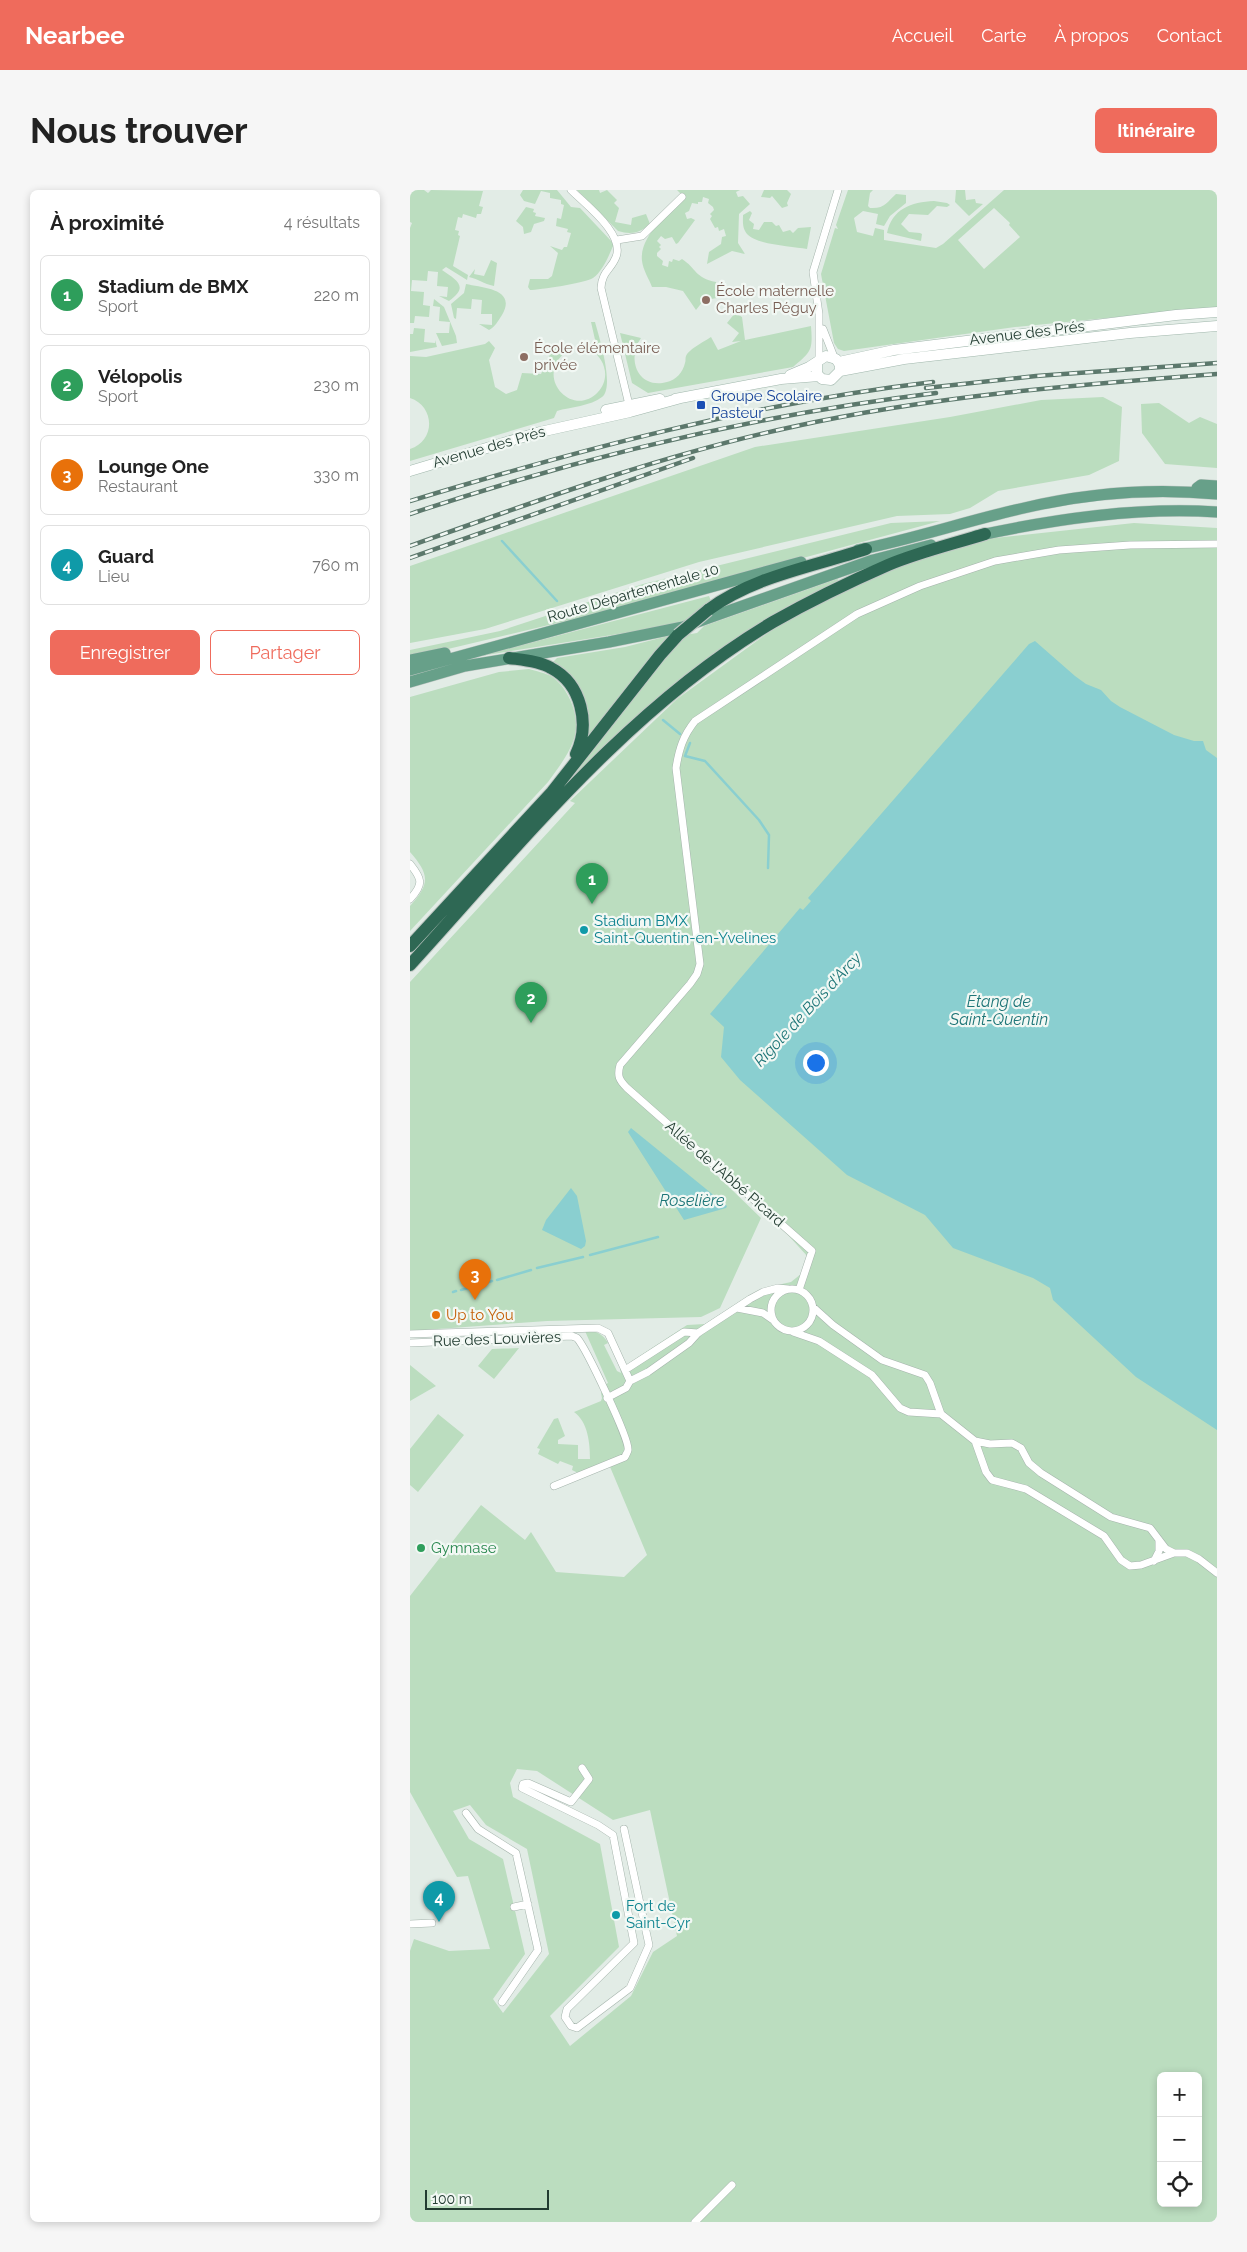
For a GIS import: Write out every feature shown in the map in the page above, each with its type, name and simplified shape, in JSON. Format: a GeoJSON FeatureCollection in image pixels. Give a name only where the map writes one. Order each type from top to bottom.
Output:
{"type":"FeatureCollection","features":[{"type":"Feature","properties":{"kind":"highway"},"geometry":{"type":"LineString","coordinates":[[410,965],[583,777],[663,702],[719,658],[801,606],[888,565],[985,534]]}},
{"type":"Feature","properties":{"kind":"highway"},"geometry":{"type":"LineString","coordinates":[[410,946],[565,776],[660,654],[678,636],[708,610],[747,587],[866,549]]}},
{"type":"Feature","properties":{"kind":"highway"},"geometry":{"type":"LineString","coordinates":[[509,658],[533,662],[552,668],[565,678],[576,695],[582,714],[584,731],[580,745],[565,776]]}},
{"type":"Feature","properties":{"kind":"main road","name":"Avenue des Prés"},"geometry":{"type":"LineString","coordinates":[[837,363],[894,350],[1176,315],[1217,312]]}},
{"type":"Feature","properties":{"kind":"main road","name":"Avenue des Prés"},"geometry":{"type":"LineString","coordinates":[[410,469],[555,428],[601,412],[629,409],[651,400],[681,398],[781,379],[826,356],[837,363],[904,359],[1130,333],[1217,326]]}},
{"type":"Feature","properties":{"kind":"main road"},"geometry":{"type":"LineString","coordinates":[[781,379],[819,376],[816,370],[818,361]]}},
{"type":"Feature","properties":{"kind":"main road","name":"Avenue des Prés"},"geometry":{"type":"LineString","coordinates":[[819,376],[831,380],[837,363]]}},
{"type":"Feature","properties":{"kind":"main road"},"geometry":{"type":"LineString","coordinates":[[1192,492],[1201,485],[1217,486]]}},
{"type":"Feature","properties":{"kind":"main road"},"geometry":{"type":"LineString","coordinates":[[1192,492],[1217,494]]}},
{"type":"Feature","properties":{"kind":"main road","name":"Route Départementale 10"},"geometry":{"type":"LineString","coordinates":[[410,670],[775,569],[866,549],[1026,507],[1111,494],[1192,492]]}},
{"type":"Feature","properties":{"kind":"main road"},"geometry":{"type":"LineString","coordinates":[[410,682],[466,666],[617,641],[683,627],[880,558],[985,534],[1066,519],[1126,512],[1181,510],[1217,512]]}},
{"type":"Feature","properties":{"kind":"main road"},"geometry":{"type":"LineString","coordinates":[[410,660],[445,652],[458,656]]}},
{"type":"Feature","properties":{"kind":"main road"},"geometry":{"type":"LineString","coordinates":[[410,689],[442,679],[466,666]]}},
{"type":"Feature","properties":{"kind":"street"},"geometry":{"type":"LineString","coordinates":[[571,190],[610,230],[617,240],[616,257],[602,278],[601,288],[629,409]]}},
{"type":"Feature","properties":{"kind":"street"},"geometry":{"type":"LineString","coordinates":[[818,361],[819,314],[813,272],[838,190]]}},
{"type":"Feature","properties":{"kind":"street"},"geometry":{"type":"LineString","coordinates":[[617,240],[642,236],[682,197]]}},
{"type":"Feature","properties":{"kind":"street"},"geometry":{"type":"LineString","coordinates":[[819,314],[837,363]]}},
{"type":"Feature","properties":{"kind":"street","name":"Allée de l'Abbé Picard"},"geometry":{"type":"LineString","coordinates":[[799,1290],[812,1251],[627,1088],[620,1081],[618,1074],[620,1065],[690,984],[697,974],[700,964],[676,768],[678,751],[684,736],[695,721],[857,614],[920,586],[995,561],[1059,550],[1130,545],[1217,544]]}},
{"type":"Feature","properties":{"kind":"street"},"geometry":{"type":"LineString","coordinates":[[410,864],[420,876],[420,885],[410,899]]}},
{"type":"Feature","properties":{"kind":"street"},"geometry":{"type":"LineString","coordinates":[[607,1398],[626,1388],[630,1381],[648,1372],[689,1343],[698,1333],[763,1292],[778,1288],[799,1290],[808,1297],[813,1307],[833,1325],[882,1360],[925,1375],[942,1414],[975,1442],[986,1472],[992,1480],[1026,1489],[1104,1536],[1121,1560],[1130,1566],[1141,1565],[1174,1553],[1187,1553],[1217,1573]]}},
{"type":"Feature","properties":{"kind":"street"},"geometry":{"type":"LineString","coordinates":[[773,1320],[771,1307],[773,1301],[777,1295],[788,1289]]}},
{"type":"Feature","properties":{"kind":"street"},"geometry":{"type":"LineString","coordinates":[[793,1332],[806,1326],[813,1314],[813,1307]]}},
{"type":"Feature","properties":{"kind":"street"},"geometry":{"type":"LineString","coordinates":[[736,1308],[763,1313],[781,1329],[820,1341],[872,1375],[900,1408],[909,1412],[942,1414]]}},
{"type":"Feature","properties":{"kind":"street","name":"Rue des Louvières"},"geometry":{"type":"LineString","coordinates":[[410,1334],[598,1328],[608,1333],[630,1381]]}},
{"type":"Feature","properties":{"kind":"street"},"geometry":{"type":"LineString","coordinates":[[625,1370],[684,1332],[698,1333]]}},
{"type":"Feature","properties":{"kind":"street","name":"Rue des Louvières"},"geometry":{"type":"LineString","coordinates":[[410,1343],[572,1336],[581,1342],[626,1440],[628,1450],[625,1457],[554,1486]]}},
{"type":"Feature","properties":{"kind":"street"},"geometry":{"type":"LineString","coordinates":[[665,1343],[674,1346],[675,1351],[672,1355]]}},
{"type":"Feature","properties":{"kind":"street"},"geometry":{"type":"LineString","coordinates":[[975,1442],[990,1444],[1012,1443],[1021,1448],[1029,1463],[1041,1473],[1110,1517],[1150,1528],[1166,1549],[1174,1553]]}},
{"type":"Feature","properties":{"kind":"street"},"geometry":{"type":"LineString","coordinates":[[1154,1561],[1159,1551],[1158,1539]]}},
{"type":"Feature","properties":{"kind":"street"},"geometry":{"type":"LineString","coordinates":[[582,1768],[589,1780],[571,1802],[528,1783],[523,1784],[522,1788],[598,1825],[613,1835],[620,1884],[634,1942],[567,2009],[565,2017],[571,2026],[576,2028],[630,1988],[649,1946],[624,1829]]}},
{"type":"Feature","properties":{"kind":"street"},"geometry":{"type":"LineString","coordinates":[[466,1813],[478,1829],[516,1852],[538,1950],[502,2002]]}},
{"type":"Feature","properties":{"kind":"street"},"geometry":{"type":"LineString","coordinates":[[514,1907],[528,1904]]}},
{"type":"Feature","properties":{"kind":"street"},"geometry":{"type":"LineString","coordinates":[[410,1924],[432,1923]]}},
{"type":"Feature","properties":{"kind":"street"},"geometry":{"type":"LineString","coordinates":[[695,2222],[732,2184]]}},
{"type":"Feature","properties":{"kind":"green space"},"geometry":{"type":"Polygon","coordinates":[[[412,190],[424,190],[428,193],[431,190],[483,191],[479,206],[483,207],[481,214],[477,214],[476,218],[463,214],[462,218],[458,217],[455,230],[459,231],[458,235],[460,236],[453,266],[468,275],[467,280],[446,267],[442,270],[456,280],[460,287],[459,291],[449,301],[439,296],[447,297],[448,287],[437,286],[438,272],[428,271],[427,281],[412,280],[411,291],[424,292],[423,305],[430,306],[429,317],[415,316],[414,323],[410,323],[410,228],[412,223],[410,222],[410,192],[412,190]]]}},
{"type":"Feature","properties":{"kind":"green space"},"geometry":{"type":"Polygon","coordinates":[[[523,190],[557,190],[571,207],[580,208],[614,244],[597,275],[588,280],[572,284],[530,290],[528,287],[530,279],[548,279],[552,276],[558,253],[550,246],[562,250],[564,247],[567,247],[571,233],[567,232],[568,229],[556,226],[557,218],[561,219],[564,205],[561,204],[561,200],[550,198],[550,193],[541,191],[535,204],[524,201],[520,195],[523,190]]]}},
{"type":"Feature","properties":{"kind":"green space"},"geometry":{"type":"Polygon","coordinates":[[[577,190],[599,190],[600,193],[607,190],[617,200],[614,203],[619,208],[615,222],[631,225],[632,218],[646,214],[650,224],[635,232],[618,231],[577,190]]]}},
{"type":"Feature","properties":{"kind":"green space"},"geometry":{"type":"Polygon","coordinates":[[[677,190],[740,190],[736,192],[738,197],[743,196],[750,204],[739,214],[738,243],[745,254],[732,251],[707,264],[709,252],[721,244],[722,237],[726,236],[724,229],[719,231],[718,227],[715,228],[710,219],[712,216],[710,214],[714,210],[713,207],[708,203],[709,199],[703,197],[702,202],[698,202],[698,204],[692,203],[689,211],[685,213],[687,219],[695,220],[678,243],[676,244],[672,237],[665,239],[661,236],[657,241],[661,245],[657,256],[663,261],[662,265],[668,267],[669,261],[672,262],[673,259],[679,261],[682,259],[704,278],[716,282],[717,298],[711,299],[707,296],[696,310],[683,291],[666,287],[652,287],[642,261],[642,252],[650,234],[684,197],[677,190]]]}},
{"type":"Feature","properties":{"kind":"green space"},"geometry":{"type":"Polygon","coordinates":[[[764,190],[787,190],[791,194],[787,203],[788,206],[782,208],[772,196],[770,198],[761,197],[764,190]]]}},
{"type":"Feature","properties":{"kind":"green space"},"geometry":{"type":"Polygon","coordinates":[[[848,190],[873,190],[870,193],[868,206],[870,208],[882,206],[896,194],[906,195],[906,203],[890,216],[884,226],[876,224],[878,214],[863,211],[854,218],[857,232],[873,236],[875,228],[884,230],[884,240],[936,248],[1004,190],[1217,190],[1217,307],[1015,327],[844,351],[838,349],[834,343],[821,274],[835,228],[838,229],[836,225],[848,190]],[[994,208],[958,240],[984,269],[1020,237],[1009,225],[1010,223],[994,208]]]}},
{"type":"Feature","properties":{"kind":"green space"},"geometry":{"type":"Polygon","coordinates":[[[956,190],[965,190],[966,200],[975,199],[976,203],[983,204],[969,216],[955,202],[956,190]]]}},
{"type":"Feature","properties":{"kind":"green space"},"geometry":{"type":"Polygon","coordinates":[[[934,201],[950,205],[947,207],[937,206],[928,215],[909,214],[901,224],[909,232],[922,234],[921,241],[887,233],[893,218],[904,208],[918,203],[934,201]]]}},
{"type":"Feature","properties":{"kind":"green space"},"geometry":{"type":"Polygon","coordinates":[[[526,207],[534,209],[535,216],[545,218],[544,221],[534,224],[531,232],[524,234],[523,227],[516,221],[526,207]]]}},
{"type":"Feature","properties":{"kind":"green space"},"geometry":{"type":"Polygon","coordinates":[[[750,211],[752,213],[749,220],[754,224],[753,229],[759,230],[764,222],[772,222],[776,226],[779,225],[783,232],[790,230],[793,233],[798,228],[811,227],[807,249],[766,243],[752,238],[745,232],[743,222],[743,215],[750,211]]]}},
{"type":"Feature","properties":{"kind":"green space"},"geometry":{"type":"Polygon","coordinates":[[[491,260],[497,263],[494,286],[469,277],[475,269],[474,274],[484,276],[491,260]]]}},
{"type":"Feature","properties":{"kind":"green space"},"geometry":{"type":"Polygon","coordinates":[[[466,284],[496,291],[505,300],[502,315],[495,326],[489,330],[479,324],[492,325],[492,314],[481,314],[482,300],[472,299],[471,309],[457,308],[456,319],[454,318],[451,304],[464,293],[466,284]]]}},
{"type":"Feature","properties":{"kind":"green space"},"geometry":{"type":"Polygon","coordinates":[[[434,299],[444,307],[456,336],[457,343],[442,346],[436,333],[449,333],[450,322],[439,321],[440,307],[433,306],[434,299]]]}},
{"type":"Feature","properties":{"kind":"green space"},"geometry":{"type":"Polygon","coordinates":[[[735,313],[742,317],[745,340],[811,326],[812,341],[810,350],[793,367],[648,393],[632,383],[620,333],[641,338],[637,346],[635,363],[642,377],[657,383],[667,382],[681,372],[688,353],[711,337],[718,350],[741,341],[732,342],[739,333],[727,323],[735,313]]]}},
{"type":"Feature","properties":{"kind":"green space"},"geometry":{"type":"Polygon","coordinates":[[[591,322],[595,322],[607,373],[606,392],[602,397],[586,404],[557,411],[554,418],[410,461],[410,449],[424,439],[429,424],[424,408],[410,398],[410,356],[426,357],[485,344],[489,341],[495,348],[489,360],[495,387],[506,394],[517,390],[522,373],[541,374],[554,346],[563,344],[569,350],[558,360],[554,371],[555,381],[559,390],[567,397],[577,401],[588,399],[600,390],[605,374],[602,361],[590,345],[596,344],[591,322]]]}},
{"type":"Feature","properties":{"kind":"green space"},"geometry":{"type":"Polygon","coordinates":[[[414,328],[425,329],[424,342],[435,343],[435,340],[437,347],[410,352],[410,334],[413,334],[414,328]]]}},
{"type":"Feature","properties":{"kind":"green space"},"geometry":{"type":"Polygon","coordinates":[[[1103,397],[1122,407],[1119,461],[1089,475],[998,491],[970,508],[950,514],[897,516],[699,562],[485,629],[410,643],[410,566],[755,447],[950,417],[1041,400],[1103,397]]]}},
{"type":"Feature","properties":{"kind":"green space"},"geometry":{"type":"Polygon","coordinates":[[[1159,403],[1189,423],[1200,417],[1217,424],[1217,468],[1165,464],[1142,433],[1141,404],[1159,403]]]}},
{"type":"Feature","properties":{"kind":"green space"},"geometry":{"type":"Polygon","coordinates":[[[940,521],[595,614],[410,658],[410,650],[500,631],[643,584],[891,523],[940,521]]]}},
{"type":"Feature","properties":{"kind":"green space"},"geometry":{"type":"Polygon","coordinates":[[[1134,523],[1217,528],[1217,2222],[415,2222],[410,2219],[410,1951],[414,1939],[449,1951],[490,1949],[468,1876],[457,1877],[410,1792],[410,1596],[481,1505],[525,1540],[531,1532],[556,1572],[624,1577],[647,1555],[608,1462],[580,1474],[572,1470],[573,1466],[560,1461],[558,1464],[538,1454],[540,1449],[537,1448],[554,1419],[558,1418],[565,1436],[558,1440],[558,1444],[578,1445],[578,1459],[590,1459],[589,1440],[585,1427],[579,1416],[574,1412],[601,1401],[601,1393],[607,1389],[604,1385],[608,1383],[585,1331],[592,1331],[604,1337],[608,1343],[604,1345],[617,1371],[621,1373],[620,1369],[687,1325],[705,1324],[748,1296],[773,1286],[791,1282],[801,1274],[808,1257],[788,1235],[667,1127],[761,1218],[720,1308],[701,1317],[547,1321],[410,1331],[410,982],[575,803],[570,801],[677,699],[823,593],[939,544],[1134,523]],[[517,1769],[510,1783],[513,1797],[600,1844],[619,1947],[550,2016],[570,2046],[631,1996],[653,1952],[677,1936],[650,1810],[613,1820],[537,1771],[517,1769]],[[470,1805],[453,1811],[469,1839],[503,1859],[525,1954],[493,1999],[503,2013],[549,1954],[527,1849],[486,1825],[470,1805]]]}},
{"type":"Feature","properties":{"kind":"green space"},"geometry":{"type":"Polygon","coordinates":[[[837,579],[839,580],[788,606],[748,630],[705,661],[556,796],[663,659],[685,635],[697,633],[704,626],[837,579]]]}},
{"type":"Feature","properties":{"kind":"green space"},"geometry":{"type":"Polygon","coordinates":[[[709,596],[711,601],[681,624],[480,656],[709,596]]]}},
{"type":"Feature","properties":{"kind":"green space"},"geometry":{"type":"Polygon","coordinates":[[[668,636],[586,740],[588,724],[553,662],[557,658],[625,647],[668,636]]]}},
{"type":"Feature","properties":{"kind":"green space"},"geometry":{"type":"Polygon","coordinates":[[[529,669],[551,676],[563,687],[567,694],[576,719],[575,735],[570,748],[548,782],[410,931],[410,906],[422,891],[425,879],[421,866],[410,852],[410,697],[499,672],[529,669]]]}},
{"type":"Feature","properties":{"kind":"green space"},"geometry":{"type":"Polygon","coordinates":[[[519,1348],[494,1379],[478,1366],[492,1349],[519,1348]]]}},
{"type":"Feature","properties":{"kind":"green space"},"geometry":{"type":"Polygon","coordinates":[[[410,1365],[436,1386],[410,1401],[410,1365]]]}},
{"type":"Feature","properties":{"kind":"green space"},"geometry":{"type":"Polygon","coordinates":[[[438,1414],[464,1435],[418,1492],[410,1485],[410,1449],[438,1414]]]}},
{"type":"Feature","properties":{"kind":"water","name":"Étang de Saint-Quentin"},"geometry":{"type":"Polygon","coordinates":[[[1035,641],[1075,676],[1086,684],[1101,690],[1111,701],[1120,707],[1174,735],[1194,741],[1203,741],[1206,750],[1217,758],[1217,1430],[1136,1377],[1053,1300],[1050,1288],[1033,1278],[953,1248],[925,1215],[847,1175],[740,1080],[721,1057],[724,1027],[710,1014],[800,908],[803,910],[811,901],[808,898],[1029,644],[1035,641]]]}},
{"type":"Feature","properties":{"kind":"water","name":"Roselière"},"geometry":{"type":"Polygon","coordinates":[[[631,1128],[727,1206],[726,1208],[684,1220],[628,1132],[631,1128]]]}},
{"type":"Feature","properties":{"kind":"water"},"geometry":{"type":"Polygon","coordinates":[[[571,1188],[577,1196],[586,1241],[585,1246],[581,1249],[542,1230],[546,1220],[571,1188]]]}},
{"type":"Feature","properties":{"kind":"waterway"},"geometry":{"type":"LineString","coordinates":[[502,541],[557,601]]}},
{"type":"Feature","properties":{"kind":"waterway"},"geometry":{"type":"LineString","coordinates":[[663,720],[680,734]]}},
{"type":"Feature","properties":{"kind":"waterway"},"geometry":{"type":"LineString","coordinates":[[690,743],[685,756],[705,761],[759,820],[769,835],[768,868]]}},
{"type":"Feature","properties":{"kind":"waterway"},"geometry":{"type":"LineString","coordinates":[[590,1255],[658,1237]]}},
{"type":"Feature","properties":{"kind":"waterway"},"geometry":{"type":"LineString","coordinates":[[537,1268],[583,1257]]}},
{"type":"Feature","properties":{"kind":"waterway"},"geometry":{"type":"LineString","coordinates":[[497,1280],[531,1270]]}},
{"type":"Feature","properties":{"kind":"waterway"},"geometry":{"type":"LineString","coordinates":[[461,1290],[492,1281]]}},
{"type":"Feature","properties":{"kind":"railway"},"geometry":{"type":"LineString","coordinates":[[926,388],[1036,376],[1217,363]]}},
{"type":"Feature","properties":{"kind":"railway"},"geometry":{"type":"LineString","coordinates":[[410,546],[647,465],[743,438],[792,427],[897,407],[1003,393],[1217,374]]}},
{"type":"Feature","properties":{"kind":"railway"},"geometry":{"type":"LineString","coordinates":[[410,501],[539,463],[669,430],[800,402],[933,382]]}},
{"type":"Feature","properties":{"kind":"railway"},"geometry":{"type":"LineString","coordinates":[[410,514],[539,474],[670,440],[802,413],[936,393]]}},
{"type":"Feature","properties":{"kind":"railway"},"geometry":{"type":"LineString","coordinates":[[410,558],[693,458]]}},
{"type":"Feature","properties":{"kind":"place","name":"École maternelle Charles Péguy"},"geometry":{"type":"Point","coordinates":[706,300]}},
{"type":"Feature","properties":{"kind":"place","name":"École élémentaire privée"},"geometry":{"type":"Point","coordinates":[524,357]}},
{"type":"Feature","properties":{"kind":"place","name":"Groupe Scolaire Pasteur"},"geometry":{"type":"Point","coordinates":[701,405]}},
{"type":"Feature","properties":{"kind":"place","name":"Stadium de BMX"},"geometry":{"type":"Point","coordinates":[592,904]}},
{"type":"Feature","properties":{"kind":"place","name":"Stadium BMX Saint-Quentin-en-Yvelines"},"geometry":{"type":"Point","coordinates":[584,930]}},
{"type":"Feature","properties":{"kind":"place","name":"Vélopolis"},"geometry":{"type":"Point","coordinates":[531,1023]}},
{"type":"Feature","properties":{"kind":"place","name":"Lounge One"},"geometry":{"type":"Point","coordinates":[475,1300]}},
{"type":"Feature","properties":{"kind":"place","name":"Up to You"},"geometry":{"type":"Point","coordinates":[436,1315]}},
{"type":"Feature","properties":{"kind":"place","name":"Gymnase"},"geometry":{"type":"Point","coordinates":[421,1548]}},
{"type":"Feature","properties":{"kind":"place","name":"Fort de Saint-Cyr"},"geometry":{"type":"Point","coordinates":[616,1915]}},
{"type":"Feature","properties":{"kind":"place","name":"Guard"},"geometry":{"type":"Point","coordinates":[439,1922]}},
{"type":"Feature","properties":{"kind":"water label","name":"Rigole de Bois d'Arcy"},"geometry":{"type":"Point","coordinates":[807,1009]}}]}
